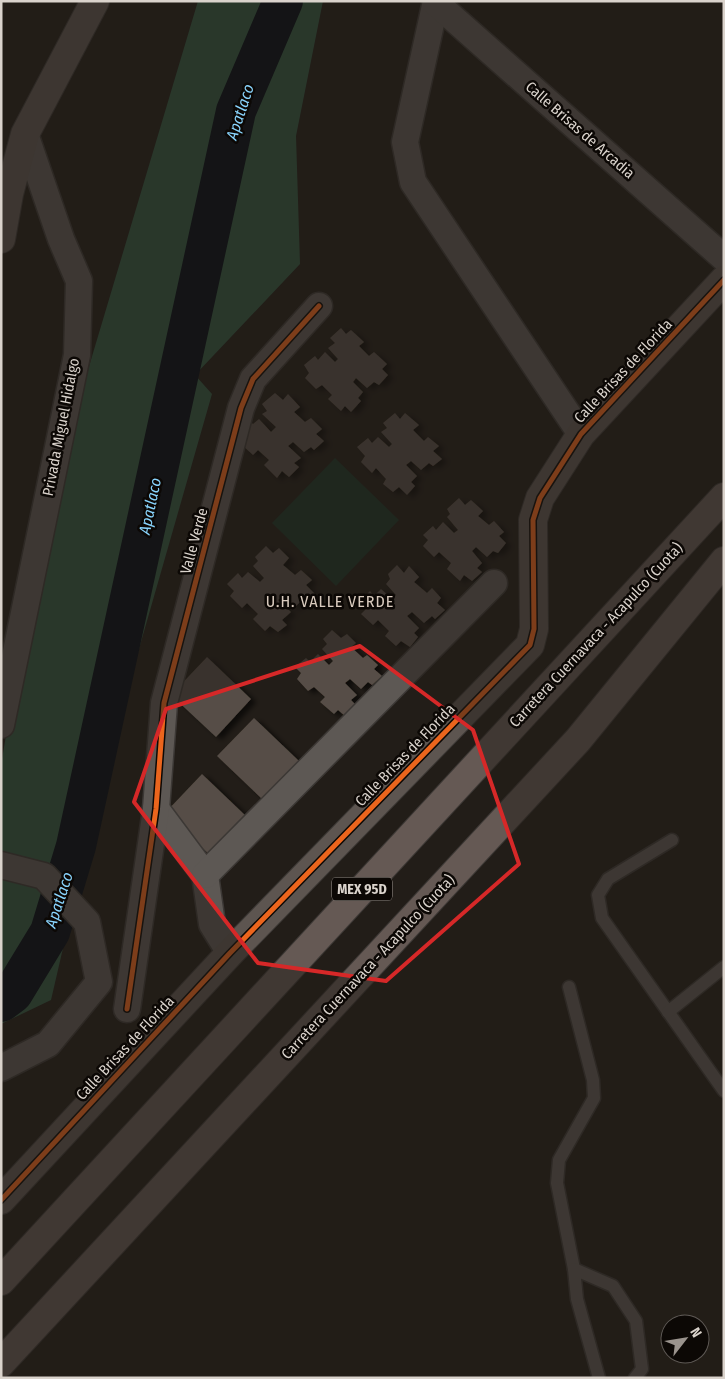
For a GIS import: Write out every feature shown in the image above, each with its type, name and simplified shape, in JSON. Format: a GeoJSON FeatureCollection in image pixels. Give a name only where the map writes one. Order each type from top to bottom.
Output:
{"type":"FeatureCollection","features":[{"type":"Feature","properties":{"kind":"highway","name":"Carretera Cuernavaca - Acapulco (Cuota)"},"geometry":{"type":"LineString","coordinates":[[1,1281],[724,497]]}},
{"type":"Feature","properties":{"kind":"highway","name":"Carretera Cuernavaca - Acapulco (Cuota)"},"geometry":{"type":"LineString","coordinates":[[1,1363],[578,740],[724,561]]}},
{"type":"Feature","properties":{"kind":"street"},"geometry":{"type":"LineString","coordinates":[[1,239],[25,134],[95,1]]}},
{"type":"Feature","properties":{"kind":"street","name":"Calle Brisas de Arcadia"},"geometry":{"type":"LineString","coordinates":[[436,2],[724,258]]}},
{"type":"Feature","properties":{"kind":"street","name":"Calle Brisas de Florida"},"geometry":{"type":"LineString","coordinates":[[436,2],[406,142],[413,182],[581,434]]}},
{"type":"Feature","properties":{"kind":"street","name":"Privada Miguel Hidalgo"},"geometry":{"type":"LineString","coordinates":[[1,725],[77,355],[79,281],[61,239],[25,134]]}},
{"type":"Feature","properties":{"kind":"street","name":"Calle Brisas de Florida"},"geometry":{"type":"LineString","coordinates":[[1,1200],[230,953],[530,645],[534,629],[533,520],[540,498],[581,434],[724,280]]}},
{"type":"Feature","properties":{"kind":"street","name":"Valle Verde"},"geometry":{"type":"LineString","coordinates":[[127,1009],[156,809],[164,703],[241,408],[253,380],[319,306]]}},
{"type":"Feature","properties":{"kind":"street"},"geometry":{"type":"LineString","coordinates":[[205,874],[494,584]]}},
{"type":"Feature","properties":{"kind":"street"},"geometry":{"type":"LineString","coordinates":[[156,809],[205,874],[212,924],[230,953]]}},
{"type":"Feature","properties":{"kind":"street"},"geometry":{"type":"LineString","coordinates":[[1,865],[44,876],[87,922],[99,982],[48,1044],[1,1068]]}},
{"type":"Feature","properties":{"kind":"lane"},"geometry":{"type":"LineString","coordinates":[[672,840],[608,879],[598,895],[602,918],[724,1090]]}},
{"type":"Feature","properties":{"kind":"lane"},"geometry":{"type":"LineString","coordinates":[[668,1012],[724,967]]}},
{"type":"Feature","properties":{"kind":"lane"},"geometry":{"type":"LineString","coordinates":[[569,987],[593,1080],[594,1098],[560,1160],[557,1183],[574,1269],[577,1299],[599,1378]]}},
{"type":"Feature","properties":{"kind":"lane"},"geometry":{"type":"LineString","coordinates":[[574,1269],[613,1286],[636,1321],[642,1369],[635,1378]]}},
{"type":"Feature","properties":{"kind":"highlighted area"},"geometry":{"type":"Polygon","coordinates":[[[360,646],[473,730],[519,864],[386,981],[258,963],[134,802],[166,709],[360,646]]]}},
{"type":"Feature","properties":{"kind":"green space"},"geometry":{"type":"Polygon","coordinates":[[[198,1],[323,1],[296,136],[300,264],[195,375],[212,394],[104,771],[51,1000],[1,1024],[1,765],[42,524],[198,1]]]}},
{"type":"Feature","properties":{"kind":"green space"},"geometry":{"type":"Polygon","coordinates":[[[335,458],[399,520],[336,586],[272,523],[335,458]]]}},
{"type":"Feature","properties":{"kind":"building"},"geometry":{"type":"Polygon","coordinates":[[[341,328],[346,334],[351,330],[364,342],[359,346],[369,356],[374,352],[387,364],[382,369],[388,375],[379,385],[374,382],[367,388],[356,378],[353,382],[363,392],[358,398],[361,401],[351,412],[345,406],[341,411],[328,399],[332,395],[322,385],[316,389],[305,378],[309,373],[304,365],[315,356],[318,360],[325,352],[335,362],[338,359],[328,348],[335,343],[330,338],[341,328]]]}},
{"type":"Feature","properties":{"kind":"building"},"geometry":{"type":"Polygon","coordinates":[[[275,393],[283,400],[288,394],[300,407],[294,412],[305,422],[311,418],[322,429],[316,434],[324,441],[314,450],[311,447],[304,452],[293,442],[288,446],[301,458],[294,463],[299,467],[289,477],[282,471],[277,478],[264,465],[269,460],[258,450],[253,455],[241,444],[250,421],[253,424],[259,419],[271,432],[276,427],[262,414],[267,411],[262,404],[275,393]]]}},
{"type":"Feature","properties":{"kind":"building"},"geometry":{"type":"Polygon","coordinates":[[[395,413],[400,419],[405,413],[419,425],[413,430],[424,441],[428,437],[439,446],[433,451],[442,459],[433,466],[429,463],[421,470],[411,461],[406,465],[417,476],[411,482],[415,486],[407,495],[399,487],[393,492],[383,484],[386,479],[376,468],[372,473],[361,462],[365,456],[357,447],[368,438],[372,443],[378,437],[389,447],[392,444],[381,432],[387,428],[383,423],[395,413]]]}},
{"type":"Feature","properties":{"kind":"building"},"geometry":{"type":"Polygon","coordinates":[[[459,498],[465,505],[471,500],[483,511],[478,516],[489,525],[494,521],[504,532],[499,536],[506,543],[498,553],[493,551],[487,557],[476,547],[472,551],[482,563],[477,568],[482,572],[472,581],[464,575],[460,581],[447,569],[451,563],[439,552],[434,557],[423,546],[428,540],[423,535],[433,526],[436,530],[443,522],[454,533],[458,530],[447,517],[450,514],[447,509],[459,498]]]}},
{"type":"Feature","properties":{"kind":"building"},"geometry":{"type":"Polygon","coordinates":[[[266,546],[273,553],[279,548],[289,558],[283,565],[295,575],[301,570],[312,580],[306,585],[315,594],[306,604],[301,601],[294,608],[283,596],[278,600],[291,612],[282,620],[287,625],[278,632],[270,626],[265,631],[253,619],[258,614],[247,603],[242,608],[230,596],[234,591],[227,584],[238,573],[242,578],[248,572],[260,582],[264,578],[253,566],[258,561],[255,557],[266,546]]]}},
{"type":"Feature","properties":{"kind":"building"},"geometry":{"type":"Polygon","coordinates":[[[397,565],[404,573],[409,566],[419,577],[414,582],[427,593],[432,588],[441,598],[437,603],[445,610],[435,619],[432,616],[424,623],[412,612],[407,616],[419,628],[414,633],[418,637],[410,647],[401,641],[396,646],[385,636],[389,631],[378,620],[373,625],[361,614],[366,609],[360,601],[370,591],[374,596],[381,589],[392,599],[396,595],[386,584],[390,579],[388,574],[397,565]]]}},
{"type":"Feature","properties":{"kind":"building"},"geometry":{"type":"Polygon","coordinates":[[[332,630],[341,638],[347,634],[356,643],[351,647],[363,658],[367,655],[378,665],[374,669],[382,676],[372,685],[368,682],[361,689],[350,679],[345,683],[357,695],[351,700],[356,705],[345,716],[338,710],[334,714],[320,702],[325,697],[314,687],[308,691],[297,679],[301,673],[295,667],[306,658],[310,662],[318,654],[329,665],[333,661],[322,649],[327,644],[323,639],[332,630]]]}},
{"type":"Feature","properties":{"kind":"building"},"geometry":{"type":"Polygon","coordinates":[[[207,657],[251,699],[216,737],[171,695],[207,657]]]}},
{"type":"Feature","properties":{"kind":"building"},"geometry":{"type":"Polygon","coordinates":[[[254,718],[299,761],[262,799],[217,756],[254,718]]]}},
{"type":"Feature","properties":{"kind":"building"},"geometry":{"type":"Polygon","coordinates":[[[202,774],[248,818],[211,856],[165,813],[202,774]]]}},
{"type":"Feature","properties":{"kind":"waterway","name":"Apatlaco"},"geometry":{"type":"LineString","coordinates":[[1,1002],[13,993],[50,932],[76,846],[236,111],[283,1]]}},
{"type":"Feature","properties":{"kind":"cycle path"},"geometry":{"type":"LineString","coordinates":[[1,1200],[230,953],[530,645],[534,629],[533,520],[540,498],[581,434],[724,280]]}},
{"type":"Feature","properties":{"kind":"cycle path"},"geometry":{"type":"LineString","coordinates":[[127,1009],[156,809],[164,703],[241,408],[253,379],[319,306]]}},
{"type":"Feature","properties":{"kind":"district","name":"U.H. VALLE VERDE"},"geometry":{"type":"Point","coordinates":[330,601]}}]}
